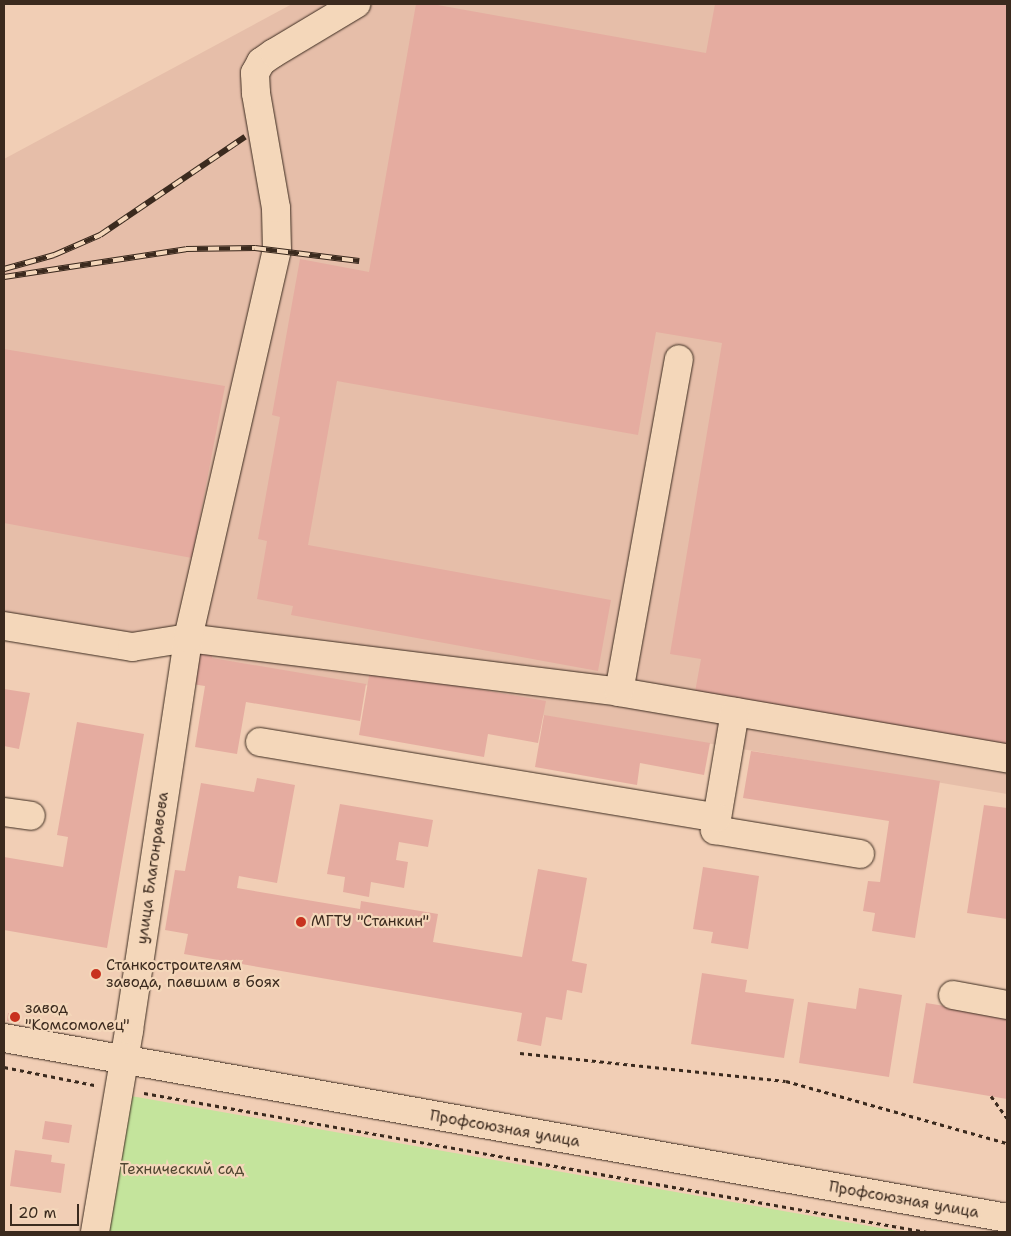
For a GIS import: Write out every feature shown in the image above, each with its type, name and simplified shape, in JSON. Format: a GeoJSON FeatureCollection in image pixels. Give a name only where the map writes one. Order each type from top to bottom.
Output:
{"type":"FeatureCollection","features":[{"type":"Feature","properties":{"kind":"main road","name":"улица Благонравова"},"geometry":{"type":"LineString","coordinates":[[95,1232],[131,1020],[188,638],[277,250],[276,208],[256,93],[255,73],[261,62],[274,52],[356,4]]}},
{"type":"Feature","properties":{"kind":"main road"},"geometry":{"type":"LineString","coordinates":[[618,692],[679,359]]}},
{"type":"Feature","properties":{"kind":"main road"},"geometry":{"type":"LineString","coordinates":[[4,626],[132,647],[188,638],[618,692],[1007,758]]}},
{"type":"Feature","properties":{"kind":"main road"},"geometry":{"type":"LineString","coordinates":[[735,712],[714,830],[860,854]]}},
{"type":"Feature","properties":{"kind":"main road"},"geometry":{"type":"LineString","coordinates":[[260,742],[717,818]]}},
{"type":"Feature","properties":{"kind":"main road"},"geometry":{"type":"LineString","coordinates":[[4,812],[30,816]]}},
{"type":"Feature","properties":{"kind":"main road"},"geometry":{"type":"LineString","coordinates":[[953,995],[1007,1005]]}},
{"type":"Feature","properties":{"kind":"main road","name":"Профсоюзная улица"},"geometry":{"type":"LineString","coordinates":[[4,1038],[1007,1218]]}},
{"type":"Feature","properties":{"kind":"path"},"geometry":{"type":"LineString","coordinates":[[520,1053],[786,1081],[1007,1143]]}},
{"type":"Feature","properties":{"kind":"path"},"geometry":{"type":"LineString","coordinates":[[990,1096],[1007,1118]]}},
{"type":"Feature","properties":{"kind":"path"},"geometry":{"type":"LineString","coordinates":[[180,1101],[927,1232]]}},
{"type":"Feature","properties":{"kind":"shaded area"},"geometry":{"type":"Polygon","coordinates":[[[292,4],[1007,4],[1007,794],[4,624],[4,159],[292,4]]]}},
{"type":"Feature","properties":{"kind":"green space","name":"Технический сад"},"geometry":{"type":"Polygon","coordinates":[[[131,1096],[903,1232],[107,1232],[131,1096]]]}},
{"type":"Feature","properties":{"kind":"building"},"geometry":{"type":"Polygon","coordinates":[[[416,4],[432,4],[706,53],[715,4],[1007,4],[1007,745],[695,692],[701,659],[670,654],[722,343],[656,332],[638,435],[337,381],[308,545],[611,600],[598,671],[291,615],[293,606],[257,599],[267,541],[258,539],[280,417],[272,415],[300,259],[369,272],[416,4]]]}},
{"type":"Feature","properties":{"kind":"building"},"geometry":{"type":"Polygon","coordinates":[[[4,349],[225,386],[192,558],[4,523],[4,349]]]}},
{"type":"Feature","properties":{"kind":"building"},"geometry":{"type":"Polygon","coordinates":[[[197,650],[213,653],[212,658],[366,684],[360,721],[246,702],[237,754],[195,747],[205,686],[191,684],[197,650]]]}},
{"type":"Feature","properties":{"kind":"building"},"geometry":{"type":"Polygon","coordinates":[[[370,670],[546,701],[538,743],[488,734],[484,757],[359,735],[370,670]]]}},
{"type":"Feature","properties":{"kind":"building"},"geometry":{"type":"Polygon","coordinates":[[[4,689],[30,693],[19,749],[4,746],[4,689]]]}},
{"type":"Feature","properties":{"kind":"building"},"geometry":{"type":"Polygon","coordinates":[[[544,715],[710,743],[704,775],[640,763],[637,785],[535,767],[544,715]]]}},
{"type":"Feature","properties":{"kind":"building"},"geometry":{"type":"Polygon","coordinates":[[[77,722],[144,734],[107,948],[4,930],[4,857],[63,867],[68,837],[57,835],[77,722]]]}},
{"type":"Feature","properties":{"kind":"building"},"geometry":{"type":"Polygon","coordinates":[[[751,751],[940,781],[915,938],[872,931],[875,913],[863,911],[868,881],[880,882],[889,821],[743,798],[751,751]]]}},
{"type":"Feature","properties":{"kind":"building","name":"МГТУ \"Станкин\""},"geometry":{"type":"Polygon","coordinates":[[[257,778],[295,785],[277,883],[239,876],[237,888],[360,909],[361,901],[438,914],[433,942],[522,957],[538,869],[587,878],[572,961],[587,964],[582,993],[567,990],[562,1020],[546,1017],[541,1046],[517,1041],[522,1013],[184,954],[188,934],[165,930],[175,870],[185,871],[201,783],[254,792],[257,778]]]}},
{"type":"Feature","properties":{"kind":"building"},"geometry":{"type":"Polygon","coordinates":[[[340,804],[433,820],[428,847],[399,842],[396,860],[408,862],[404,888],[371,882],[369,897],[343,892],[345,877],[327,874],[340,804]]]}},
{"type":"Feature","properties":{"kind":"building"},"geometry":{"type":"Polygon","coordinates":[[[984,805],[1007,808],[1007,919],[967,913],[984,805]]]}},
{"type":"Feature","properties":{"kind":"building"},"geometry":{"type":"Polygon","coordinates":[[[703,867],[759,876],[748,949],[711,943],[713,932],[693,929],[703,867]]]}},
{"type":"Feature","properties":{"kind":"building"},"geometry":{"type":"Polygon","coordinates":[[[702,973],[747,980],[745,992],[794,999],[784,1058],[691,1044],[702,973]]]}},
{"type":"Feature","properties":{"kind":"building"},"geometry":{"type":"Polygon","coordinates":[[[859,988],[902,995],[889,1077],[799,1063],[808,1002],[856,1009],[859,988]]]}},
{"type":"Feature","properties":{"kind":"building"},"geometry":{"type":"Polygon","coordinates":[[[926,1003],[1007,1016],[1007,1099],[913,1083],[926,1003]]]}},
{"type":"Feature","properties":{"kind":"building"},"geometry":{"type":"Polygon","coordinates":[[[8,1013],[21,1015],[20,1023],[7,1021],[8,1013]]]}},
{"type":"Feature","properties":{"kind":"building"},"geometry":{"type":"Polygon","coordinates":[[[45,1121],[72,1125],[69,1143],[42,1139],[45,1121]]]}},
{"type":"Feature","properties":{"kind":"building"},"geometry":{"type":"Polygon","coordinates":[[[15,1150],[52,1155],[51,1162],[65,1164],[61,1193],[10,1186],[15,1150]]]}},
{"type":"Feature","properties":{"kind":"railway"},"geometry":{"type":"LineString","coordinates":[[4,269],[54,255],[100,235],[245,137]]}},
{"type":"Feature","properties":{"kind":"railway"},"geometry":{"type":"LineString","coordinates":[[4,277],[186,249],[255,248],[359,261]]}},
{"type":"Feature","properties":{"kind":"place","name":"МГТУ \"Станкин\""},"geometry":{"type":"Point","coordinates":[301,922]}},
{"type":"Feature","properties":{"kind":"place","name":"Станкостроителям завода, павшим в боях"},"geometry":{"type":"Point","coordinates":[96,974]}},
{"type":"Feature","properties":{"kind":"place","name":"завод \"Комсомолец\""},"geometry":{"type":"Point","coordinates":[15,1017]}}]}
